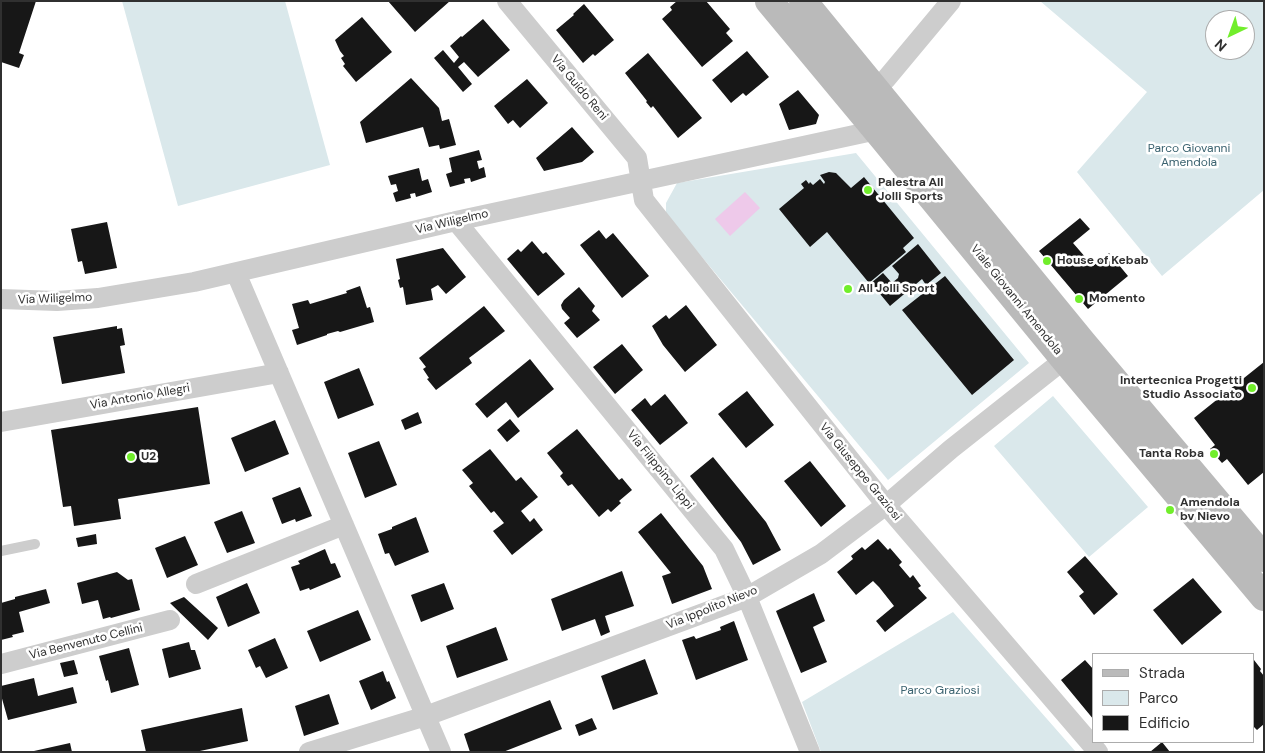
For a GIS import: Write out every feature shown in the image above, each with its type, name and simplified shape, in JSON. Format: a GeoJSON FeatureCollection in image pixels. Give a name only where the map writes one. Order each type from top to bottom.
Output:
{"type":"FeatureCollection","features":[{"type":"Feature","properties":{"kind":"main road","name":"Viale Giovanni Amendola"},"geometry":{"type":"LineString","coordinates":[[770,1],[877,114],[1074,351],[1264,597]]}},
{"type":"Feature","properties":{"kind":"main road","name":"Viale Giovanni Amendola"},"geometry":{"type":"LineString","coordinates":[[802,1],[877,114]]}},
{"type":"Feature","properties":{"kind":"main road","name":"Viale Giovanni Amendola"},"geometry":{"type":"LineString","coordinates":[[1074,351],[1264,558]]}},
{"type":"Feature","properties":{"kind":"street","name":"Via Guido Reni"},"geometry":{"type":"LineString","coordinates":[[507,1],[637,158],[641,180]]}},
{"type":"Feature","properties":{"kind":"street"},"geometry":{"type":"LineString","coordinates":[[877,114],[886,80],[950,1]]}},
{"type":"Feature","properties":{"kind":"street","name":"Via Wiligelmo"},"geometry":{"type":"LineString","coordinates":[[1,299],[57,301],[98,298],[194,282],[641,180],[877,114]]}},
{"type":"Feature","properties":{"kind":"street","name":"Via Giuseppe Graziosi"},"geometry":{"type":"LineString","coordinates":[[641,180],[644,200],[886,505],[1098,752]]}},
{"type":"Feature","properties":{"kind":"street","name":"Via Filippino Lippi"},"geometry":{"type":"LineString","coordinates":[[456,221],[724,549],[747,597],[810,752]]}},
{"type":"Feature","properties":{"kind":"street"},"geometry":{"type":"LineString","coordinates":[[236,273],[441,752]]}},
{"type":"Feature","properties":{"kind":"street","name":"Via Ippolito Nievo"},"geometry":{"type":"LineString","coordinates":[[309,752],[426,716],[747,597],[821,554],[886,505],[951,449],[1074,351]]}},
{"type":"Feature","properties":{"kind":"street","name":"Via Antonio Allegri"},"geometry":{"type":"LineString","coordinates":[[1,422],[279,373]]}},
{"type":"Feature","properties":{"kind":"street"},"geometry":{"type":"LineString","coordinates":[[196,584],[344,524]]}},
{"type":"Feature","properties":{"kind":"street","name":"Via Benvenuto Cellini"},"geometry":{"type":"LineString","coordinates":[[1,664],[170,620]]}},
{"type":"Feature","properties":{"kind":"lane"},"geometry":{"type":"LineString","coordinates":[[1,551],[35,544]]}},
{"type":"Feature","properties":{"kind":"green space"},"geometry":{"type":"Polygon","coordinates":[[[122,1],[285,1],[330,165],[178,206],[122,1]]]}},
{"type":"Feature","properties":{"kind":"green space","name":"Parco Giovanni Amendola"},"geometry":{"type":"Polygon","coordinates":[[[1040,1],[1264,1],[1264,190],[1162,276],[1077,172],[1147,92],[1040,1]]]}},
{"type":"Feature","properties":{"kind":"green space","name":"All Jolli Sport"},"geometry":{"type":"Polygon","coordinates":[[[856,153],[1029,363],[888,480],[666,214],[666,203],[677,183],[856,153]]]}},
{"type":"Feature","properties":{"kind":"green space"},"geometry":{"type":"Polygon","coordinates":[[[1053,396],[1148,507],[1089,557],[994,446],[1053,396]]]}},
{"type":"Feature","properties":{"kind":"green space","name":"Parco Graziosi"},"geometry":{"type":"Polygon","coordinates":[[[953,612],[1076,752],[821,752],[802,702],[953,612]]]}},
{"type":"Feature","properties":{"kind":"shaded area"},"geometry":{"type":"Polygon","coordinates":[[[745,192],[760,208],[730,236],[715,219],[745,192]]]}},
{"type":"Feature","properties":{"kind":"building"},"geometry":{"type":"Polygon","coordinates":[[[1,1],[36,1],[19,53],[24,55],[19,68],[1,62],[1,1]]]}},
{"type":"Feature","properties":{"kind":"building"},"geometry":{"type":"Polygon","coordinates":[[[388,1],[450,1],[415,32],[388,1]]]}},
{"type":"Feature","properties":{"kind":"building"},"geometry":{"type":"Polygon","coordinates":[[[677,1],[706,1],[730,29],[726,33],[733,41],[702,67],[662,19],[672,10],[670,7],[677,1]]]}},
{"type":"Feature","properties":{"kind":"building"},"geometry":{"type":"Polygon","coordinates":[[[584,4],[614,40],[595,56],[593,54],[583,63],[556,30],[584,4]]]}},
{"type":"Feature","properties":{"kind":"building"},"geometry":{"type":"Polygon","coordinates":[[[362,17],[392,52],[356,82],[343,66],[345,64],[341,58],[344,56],[335,40],[362,17]]]}},
{"type":"Feature","properties":{"kind":"building"},"geometry":{"type":"Polygon","coordinates":[[[483,19],[510,50],[478,77],[464,62],[458,67],[472,84],[463,92],[434,58],[443,50],[454,63],[459,57],[450,46],[483,19]]]}},
{"type":"Feature","properties":{"kind":"building"},"geometry":{"type":"Polygon","coordinates":[[[747,51],[769,77],[746,96],[743,93],[731,103],[712,80],[747,51]]]}},
{"type":"Feature","properties":{"kind":"building"},"geometry":{"type":"Polygon","coordinates":[[[648,53],[702,118],[678,138],[653,106],[651,108],[646,102],[625,73],[648,53]]]}},
{"type":"Feature","properties":{"kind":"building"},"geometry":{"type":"Polygon","coordinates":[[[411,78],[439,108],[442,121],[449,119],[456,145],[440,149],[439,145],[429,147],[423,127],[366,143],[360,122],[411,78]]]}},
{"type":"Feature","properties":{"kind":"building"},"geometry":{"type":"Polygon","coordinates":[[[527,79],[548,103],[520,128],[513,120],[508,124],[494,106],[527,79]]]}},
{"type":"Feature","properties":{"kind":"building"},"geometry":{"type":"Polygon","coordinates":[[[798,90],[819,115],[816,124],[789,130],[779,104],[798,90]]]}},
{"type":"Feature","properties":{"kind":"building"},"geometry":{"type":"Polygon","coordinates":[[[572,127],[594,152],[582,162],[544,171],[536,158],[572,127]]]}},
{"type":"Feature","properties":{"kind":"building"},"geometry":{"type":"Polygon","coordinates":[[[479,150],[482,160],[477,161],[479,169],[484,167],[486,177],[471,182],[470,178],[464,179],[465,183],[450,187],[446,174],[452,172],[449,158],[479,150]]]}},
{"type":"Feature","properties":{"kind":"building"},"geometry":{"type":"Polygon","coordinates":[[[419,168],[422,181],[428,179],[432,192],[416,197],[415,193],[410,194],[411,198],[396,202],[393,193],[398,191],[396,184],[391,185],[388,176],[419,168]]]}},
{"type":"Feature","properties":{"kind":"building"},"geometry":{"type":"Polygon","coordinates":[[[829,172],[836,173],[851,188],[864,177],[914,238],[903,248],[906,252],[869,283],[827,232],[810,247],[779,209],[804,188],[801,184],[806,180],[809,184],[810,182],[813,185],[820,179],[824,184],[825,182],[820,175],[829,172]]]}},
{"type":"Feature","properties":{"kind":"building"},"geometry":{"type":"Polygon","coordinates":[[[1080,218],[1090,229],[1073,243],[1093,266],[1109,253],[1128,276],[1088,309],[1039,251],[1080,218]]]}},
{"type":"Feature","properties":{"kind":"building"},"geometry":{"type":"Polygon","coordinates":[[[107,222],[117,268],[85,274],[82,261],[78,262],[71,229],[107,222]]]}},
{"type":"Feature","properties":{"kind":"building"},"geometry":{"type":"Polygon","coordinates":[[[599,230],[606,239],[613,233],[649,276],[622,298],[580,245],[599,230]]]}},
{"type":"Feature","properties":{"kind":"building"},"geometry":{"type":"Polygon","coordinates":[[[532,241],[543,254],[546,252],[565,274],[538,296],[507,259],[518,249],[521,252],[532,241]]]}},
{"type":"Feature","properties":{"kind":"building"},"geometry":{"type":"Polygon","coordinates":[[[918,244],[941,273],[926,285],[922,279],[890,306],[871,283],[883,273],[892,283],[898,278],[899,274],[892,266],[918,244]]]}},
{"type":"Feature","properties":{"kind":"building"},"geometry":{"type":"Polygon","coordinates":[[[443,248],[466,277],[446,294],[438,285],[431,289],[433,300],[406,305],[403,287],[400,288],[398,280],[400,279],[396,259],[443,248]]]}},
{"type":"Feature","properties":{"kind":"building"},"geometry":{"type":"Polygon","coordinates":[[[945,276],[1014,360],[972,395],[902,310],[945,276]]]}},
{"type":"Feature","properties":{"kind":"building"},"geometry":{"type":"Polygon","coordinates":[[[360,286],[367,308],[370,307],[374,322],[327,334],[297,345],[292,330],[299,328],[292,304],[308,300],[310,304],[347,293],[346,291],[360,286]]]}},
{"type":"Feature","properties":{"kind":"building"},"geometry":{"type":"Polygon","coordinates":[[[579,287],[595,306],[592,311],[600,320],[577,338],[564,323],[570,318],[561,305],[579,287]]]}},
{"type":"Feature","properties":{"kind":"building"},"geometry":{"type":"Polygon","coordinates":[[[686,305],[717,345],[685,372],[663,345],[652,326],[666,315],[669,319],[686,305]]]}},
{"type":"Feature","properties":{"kind":"building"},"geometry":{"type":"Polygon","coordinates":[[[484,306],[505,331],[469,358],[472,363],[436,390],[427,379],[429,378],[423,369],[426,367],[419,358],[484,306]]]}},
{"type":"Feature","properties":{"kind":"building"},"geometry":{"type":"Polygon","coordinates":[[[117,326],[117,329],[122,328],[125,345],[120,346],[125,373],[62,384],[53,337],[117,326]]]}},
{"type":"Feature","properties":{"kind":"building"},"geometry":{"type":"Polygon","coordinates":[[[622,344],[643,370],[615,394],[593,367],[622,344]]]}},
{"type":"Feature","properties":{"kind":"building"},"geometry":{"type":"Polygon","coordinates":[[[530,359],[554,389],[518,418],[506,402],[487,418],[475,404],[530,359]]]}},
{"type":"Feature","properties":{"kind":"building"},"geometry":{"type":"Polygon","coordinates":[[[1264,362],[1264,472],[1248,485],[1227,459],[1222,463],[1214,454],[1210,449],[1215,445],[1194,418],[1264,362]]]}},
{"type":"Feature","properties":{"kind":"building"},"geometry":{"type":"Polygon","coordinates":[[[359,368],[374,405],[338,419],[324,382],[359,368]]]}},
{"type":"Feature","properties":{"kind":"building"},"geometry":{"type":"Polygon","coordinates":[[[747,391],[774,425],[746,448],[718,414],[747,391]]]}},
{"type":"Feature","properties":{"kind":"building"},"geometry":{"type":"Polygon","coordinates":[[[665,394],[688,423],[660,445],[631,410],[645,398],[651,406],[665,394]]]}},
{"type":"Feature","properties":{"kind":"building","name":"U2"},"geometry":{"type":"Polygon","coordinates":[[[198,407],[210,484],[118,499],[121,519],[74,526],[71,506],[63,507],[51,430],[198,407]]]}},
{"type":"Feature","properties":{"kind":"building"},"geometry":{"type":"Polygon","coordinates":[[[418,412],[422,423],[405,430],[401,420],[418,412]]]}},
{"type":"Feature","properties":{"kind":"building"},"geometry":{"type":"Polygon","coordinates":[[[510,419],[520,431],[507,442],[497,430],[510,419]]]}},
{"type":"Feature","properties":{"kind":"building"},"geometry":{"type":"Polygon","coordinates":[[[275,420],[289,454],[245,472],[231,438],[275,420]]]}},
{"type":"Feature","properties":{"kind":"building"},"geometry":{"type":"Polygon","coordinates":[[[577,429],[619,480],[622,478],[632,490],[619,501],[621,503],[611,512],[608,509],[599,517],[572,484],[568,486],[560,476],[563,473],[547,453],[577,429]]]}},
{"type":"Feature","properties":{"kind":"building"},"geometry":{"type":"Polygon","coordinates":[[[379,441],[397,485],[365,498],[348,453],[379,441]]]}},
{"type":"Feature","properties":{"kind":"building"},"geometry":{"type":"Polygon","coordinates":[[[490,449],[516,481],[521,477],[538,497],[521,511],[530,522],[534,518],[543,530],[512,555],[493,531],[504,523],[494,511],[491,513],[469,486],[473,483],[462,470],[490,449]]]}},
{"type":"Feature","properties":{"kind":"building"},"geometry":{"type":"Polygon","coordinates":[[[713,457],[766,522],[781,550],[753,565],[741,542],[690,476],[713,457]]]}},
{"type":"Feature","properties":{"kind":"building"},"geometry":{"type":"Polygon","coordinates":[[[810,461],[846,506],[821,527],[784,481],[810,461]]]}},
{"type":"Feature","properties":{"kind":"building"},"geometry":{"type":"Polygon","coordinates":[[[300,487],[312,516],[296,522],[295,519],[282,524],[272,498],[300,487]]]}},
{"type":"Feature","properties":{"kind":"building"},"geometry":{"type":"Polygon","coordinates":[[[242,511],[255,543],[227,553],[214,522],[242,511]]]}},
{"type":"Feature","properties":{"kind":"building"},"geometry":{"type":"Polygon","coordinates":[[[661,513],[703,566],[712,589],[672,604],[662,576],[671,573],[638,532],[661,513]]]}},
{"type":"Feature","properties":{"kind":"building"},"geometry":{"type":"Polygon","coordinates":[[[416,517],[429,552],[395,566],[389,553],[385,554],[378,534],[416,517]]]}},
{"type":"Feature","properties":{"kind":"building"},"geometry":{"type":"Polygon","coordinates":[[[96,534],[97,544],[78,547],[76,538],[96,534]]]}},
{"type":"Feature","properties":{"kind":"building"},"geometry":{"type":"Polygon","coordinates":[[[185,536],[198,565],[167,578],[155,548],[185,536]]]}},
{"type":"Feature","properties":{"kind":"building"},"geometry":{"type":"Polygon","coordinates":[[[878,539],[888,550],[890,548],[902,562],[899,565],[910,578],[913,575],[921,586],[918,588],[927,598],[885,632],[876,621],[894,606],[879,587],[873,581],[856,595],[837,572],[853,559],[851,556],[862,547],[865,550],[878,539]]]}},
{"type":"Feature","properties":{"kind":"building"},"geometry":{"type":"Polygon","coordinates":[[[325,549],[331,564],[335,563],[341,577],[310,590],[309,588],[300,591],[291,567],[300,564],[298,561],[325,549]]]}},
{"type":"Feature","properties":{"kind":"building"},"geometry":{"type":"Polygon","coordinates":[[[1085,556],[1118,594],[1094,615],[1079,596],[1084,592],[1067,572],[1085,556]]]}},
{"type":"Feature","properties":{"kind":"building"},"geometry":{"type":"Polygon","coordinates":[[[622,571],[634,606],[605,616],[610,632],[601,636],[595,619],[562,631],[551,599],[622,571]]]}},
{"type":"Feature","properties":{"kind":"building"},"geometry":{"type":"Polygon","coordinates":[[[117,572],[128,580],[132,579],[140,610],[103,619],[98,600],[82,604],[77,583],[117,572]]]}},
{"type":"Feature","properties":{"kind":"building"},"geometry":{"type":"Polygon","coordinates":[[[1193,578],[1222,612],[1182,645],[1153,610],[1193,578]]]}},
{"type":"Feature","properties":{"kind":"building"},"geometry":{"type":"Polygon","coordinates":[[[247,583],[260,613],[228,627],[216,597],[247,583]]]}},
{"type":"Feature","properties":{"kind":"building"},"geometry":{"type":"Polygon","coordinates":[[[444,583],[454,609],[421,622],[411,595],[444,583]]]}},
{"type":"Feature","properties":{"kind":"building"},"geometry":{"type":"Polygon","coordinates":[[[46,589],[50,603],[19,612],[24,632],[1,640],[1,603],[15,599],[15,597],[46,589]]]}},
{"type":"Feature","properties":{"kind":"building"},"geometry":{"type":"Polygon","coordinates":[[[814,593],[825,621],[813,627],[827,662],[801,673],[776,611],[814,593]]]}},
{"type":"Feature","properties":{"kind":"building"},"geometry":{"type":"Polygon","coordinates":[[[184,597],[218,628],[208,640],[170,603],[184,597]]]}},
{"type":"Feature","properties":{"kind":"building"},"geometry":{"type":"Polygon","coordinates":[[[358,610],[371,640],[320,662],[307,631],[358,610]]]}},
{"type":"Feature","properties":{"kind":"building"},"geometry":{"type":"Polygon","coordinates":[[[734,621],[748,660],[696,680],[682,640],[694,636],[696,639],[721,630],[720,627],[734,621]]]}},
{"type":"Feature","properties":{"kind":"building"},"geometry":{"type":"Polygon","coordinates":[[[496,627],[508,660],[457,678],[446,646],[496,627]]]}},
{"type":"Feature","properties":{"kind":"building"},"geometry":{"type":"Polygon","coordinates":[[[275,638],[288,668],[266,678],[260,666],[256,668],[248,650],[275,638]]]}},
{"type":"Feature","properties":{"kind":"building"},"geometry":{"type":"Polygon","coordinates":[[[189,642],[191,650],[195,650],[201,669],[169,678],[162,649],[189,642]]]}},
{"type":"Feature","properties":{"kind":"building"},"geometry":{"type":"Polygon","coordinates":[[[129,648],[139,685],[111,693],[99,656],[129,648]]]}},
{"type":"Feature","properties":{"kind":"building"},"geometry":{"type":"Polygon","coordinates":[[[645,659],[658,694],[613,710],[601,676],[645,659]]]}},
{"type":"Feature","properties":{"kind":"building"},"geometry":{"type":"Polygon","coordinates":[[[74,660],[78,674],[64,677],[60,663],[74,660]]]}},
{"type":"Feature","properties":{"kind":"building"},"geometry":{"type":"Polygon","coordinates":[[[1085,660],[1092,668],[1092,718],[1061,680],[1085,660]]]}},
{"type":"Feature","properties":{"kind":"building"},"geometry":{"type":"Polygon","coordinates":[[[1255,661],[1264,676],[1264,724],[1257,730],[1255,728],[1255,661]]]}},
{"type":"Feature","properties":{"kind":"building"},"geometry":{"type":"Polygon","coordinates":[[[383,671],[396,698],[371,710],[359,681],[383,671]]]}},
{"type":"Feature","properties":{"kind":"building"},"geometry":{"type":"Polygon","coordinates":[[[34,678],[38,696],[73,687],[77,703],[8,720],[1,695],[1,686],[34,678]]]}},
{"type":"Feature","properties":{"kind":"building"},"geometry":{"type":"Polygon","coordinates":[[[329,694],[339,724],[304,736],[295,706],[329,694]]]}},
{"type":"Feature","properties":{"kind":"building"},"geometry":{"type":"Polygon","coordinates":[[[550,700],[562,729],[503,752],[470,752],[464,734],[550,700]]]}},
{"type":"Feature","properties":{"kind":"building"},"geometry":{"type":"Polygon","coordinates":[[[242,708],[248,741],[195,752],[146,752],[141,730],[242,708]]]}},
{"type":"Feature","properties":{"kind":"building"},"geometry":{"type":"Polygon","coordinates":[[[592,718],[597,729],[579,736],[575,725],[592,718]]]}},
{"type":"Feature","properties":{"kind":"building"},"geometry":{"type":"Polygon","coordinates":[[[70,743],[72,752],[34,751],[70,743]]]}},
{"type":"Feature","properties":{"kind":"building"},"geometry":{"type":"Polygon","coordinates":[[[1163,743],[1170,752],[1150,752],[1163,743]]]}},
{"type":"Feature","properties":{"kind":"place","name":"Palestra All Jolli Sports"},"geometry":{"type":"Point","coordinates":[868,190]}},
{"type":"Feature","properties":{"kind":"place","name":"House of Kebab"},"geometry":{"type":"Point","coordinates":[1047,261]}},
{"type":"Feature","properties":{"kind":"place","name":"All Jolli Sport"},"geometry":{"type":"Point","coordinates":[848,289]}},
{"type":"Feature","properties":{"kind":"place","name":"Momento"},"geometry":{"type":"Point","coordinates":[1079,299]}},
{"type":"Feature","properties":{"kind":"place","name":"Intertecnica Progetti Studio Associato"},"geometry":{"type":"Point","coordinates":[1252,388]}},
{"type":"Feature","properties":{"kind":"place","name":"Tanta Roba"},"geometry":{"type":"Point","coordinates":[1214,454]}},
{"type":"Feature","properties":{"kind":"place","name":"U2"},"geometry":{"type":"Point","coordinates":[131,457]}},
{"type":"Feature","properties":{"kind":"place","name":"Amendola bv Nievo"},"geometry":{"type":"Point","coordinates":[1170,510]}}]}
